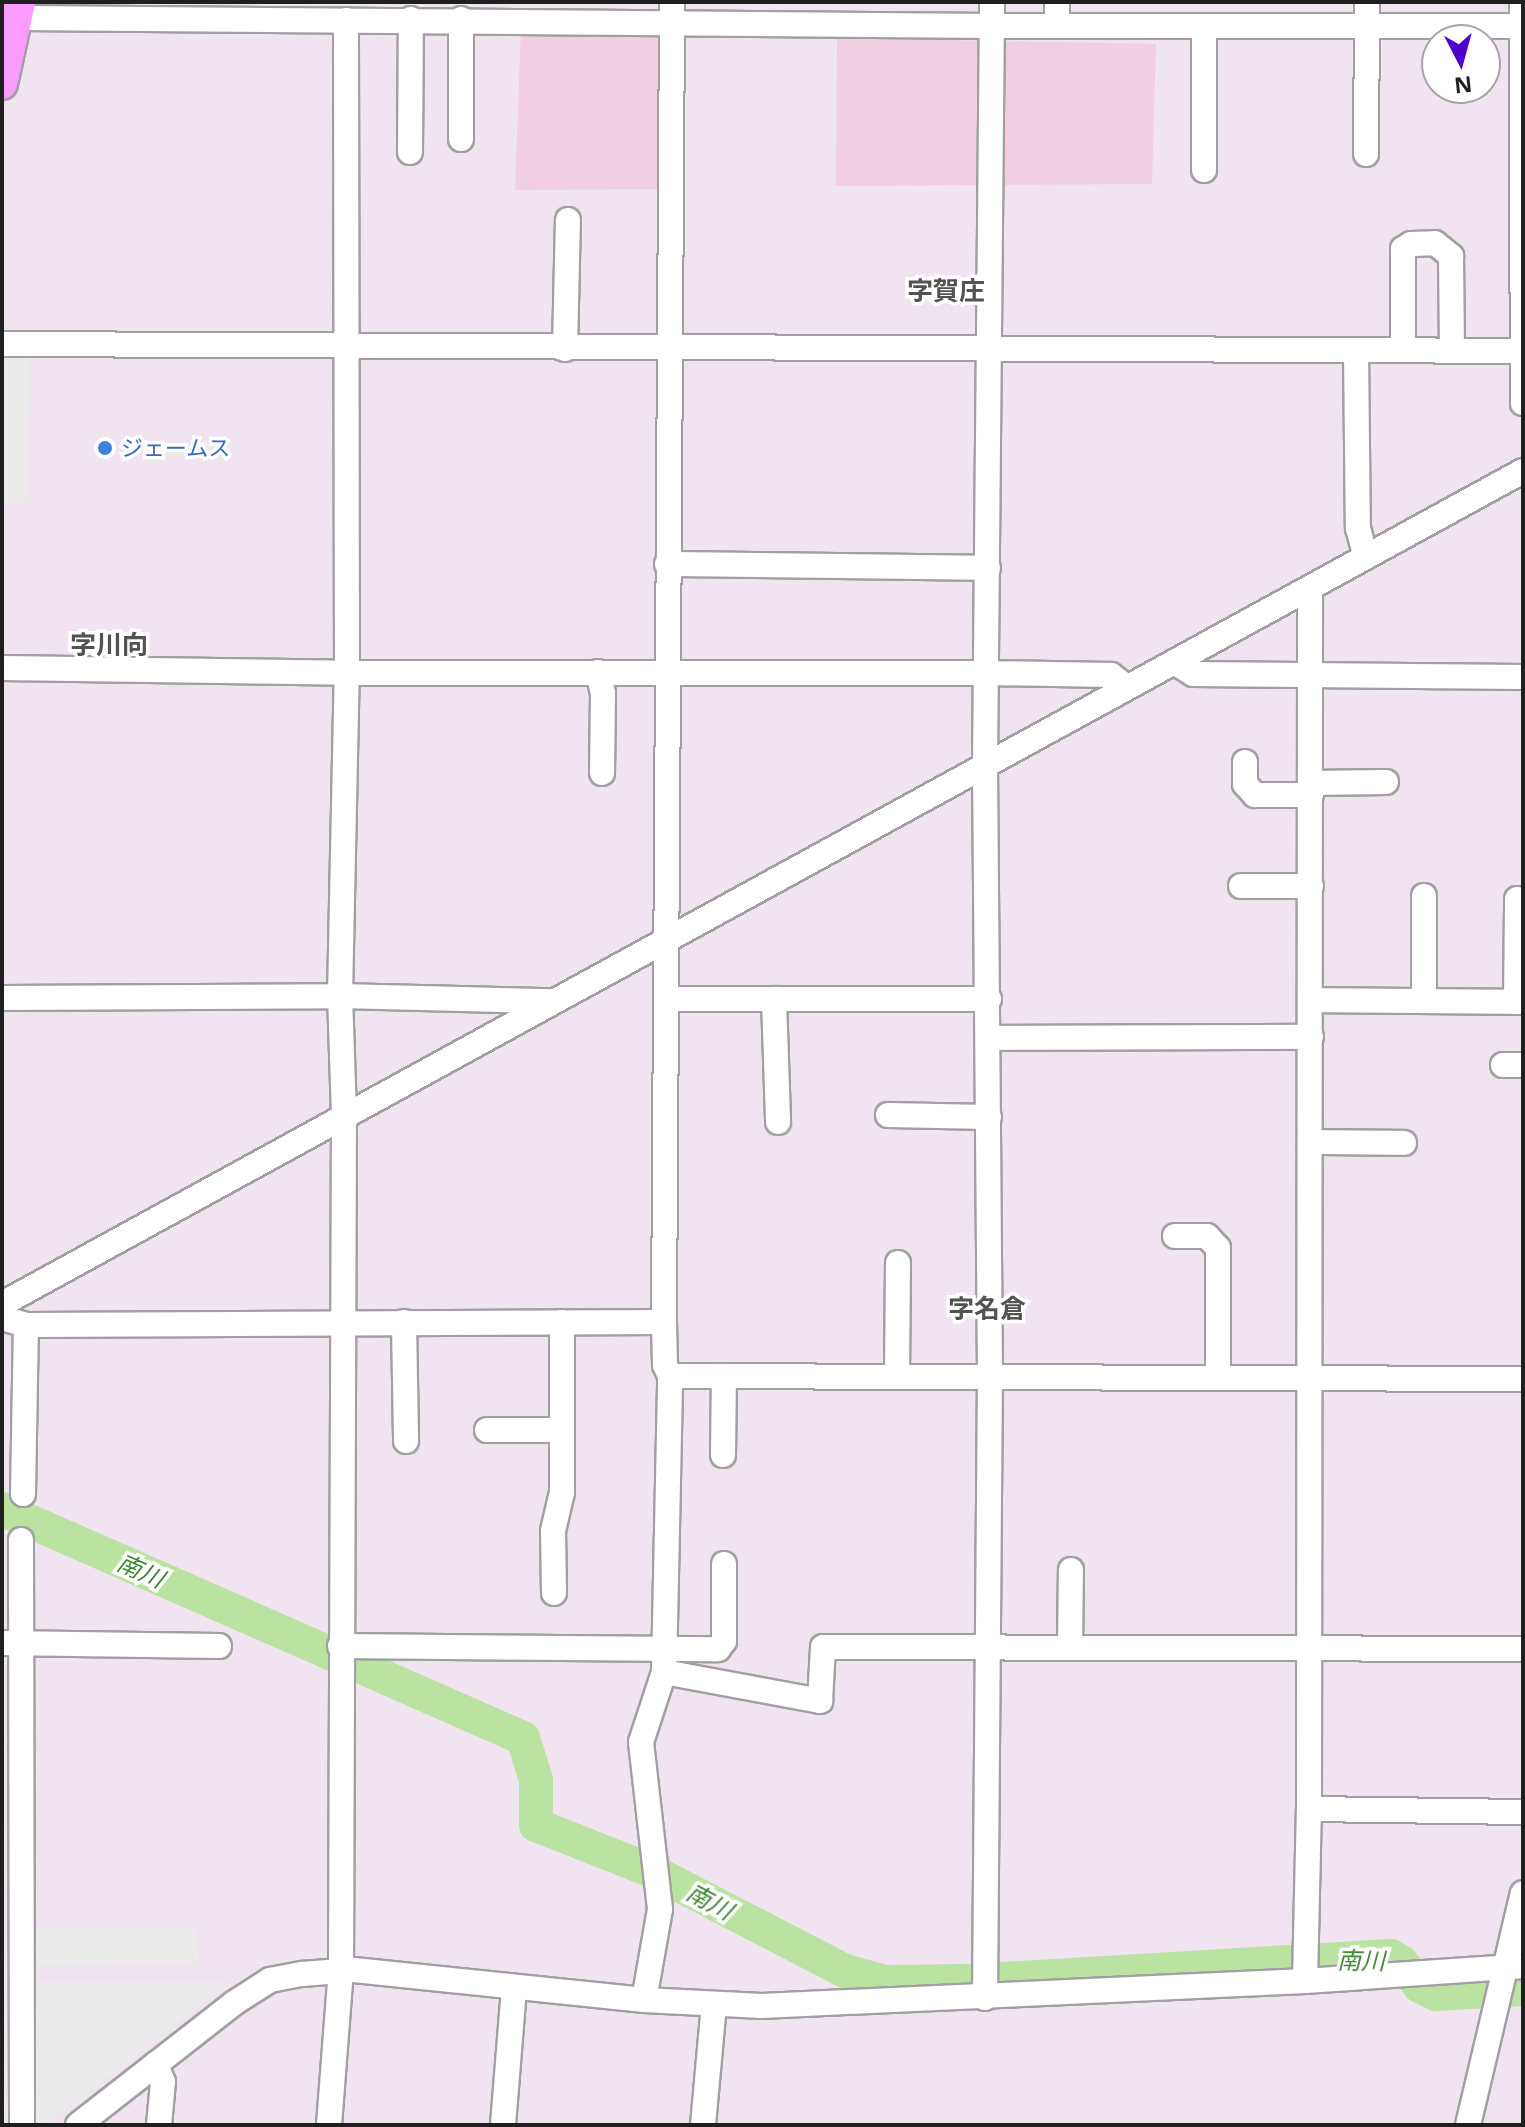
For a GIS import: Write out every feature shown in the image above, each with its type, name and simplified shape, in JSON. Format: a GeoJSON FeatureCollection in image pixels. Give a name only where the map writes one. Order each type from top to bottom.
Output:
{"type":"FeatureCollection","features":[{"type":"Feature","properties":{"kind":"main road"},"geometry":{"type":"LineString","coordinates":[[2,84],[19,10]]}},
{"type":"Feature","properties":{"kind":"street"},"geometry":{"type":"LineString","coordinates":[[1522,2],[1523,403]]}},
{"type":"Feature","properties":{"kind":"street"},"geometry":{"type":"LineString","coordinates":[[19,10],[346,20],[411,19],[450,13],[509,11],[1057,14],[1204,26],[1367,14],[1523,26]]}},
{"type":"Feature","properties":{"kind":"street"},"geometry":{"type":"LineString","coordinates":[[450,13],[461,139]]}},
{"type":"Feature","properties":{"kind":"street"},"geometry":{"type":"LineString","coordinates":[[644,2000],[660,1909],[641,1742],[664,1661],[670,1376],[665,1365],[664,1322],[672,13]]}},
{"type":"Feature","properties":{"kind":"street"},"geometry":{"type":"LineString","coordinates":[[985,1998],[990,1375],[985,765],[992,14]]}},
{"type":"Feature","properties":{"kind":"street"},"geometry":{"type":"LineString","coordinates":[[1366,154],[1367,14]]}},
{"type":"Feature","properties":{"kind":"street"},"geometry":{"type":"LineString","coordinates":[[410,152],[411,19]]}},
{"type":"Feature","properties":{"kind":"street"},"geometry":{"type":"LineString","coordinates":[[329,2125],[341,1970],[344,1115],[340,996],[347,673],[346,20]]}},
{"type":"Feature","properties":{"kind":"street"},"geometry":{"type":"LineString","coordinates":[[1204,26],[1204,170]]}},
{"type":"Feature","properties":{"kind":"street"},"geometry":{"type":"LineString","coordinates":[[565,349],[568,220]]}},
{"type":"Feature","properties":{"kind":"street"},"geometry":{"type":"LineString","coordinates":[[1403,350],[1403,249],[1411,244],[1435,243],[1451,256],[1452,350]]}},
{"type":"Feature","properties":{"kind":"street"},"geometry":{"type":"LineString","coordinates":[[2,344],[668,350],[1522,351]]}},
{"type":"Feature","properties":{"kind":"street"},"geometry":{"type":"LineString","coordinates":[[1356,350],[1358,528],[1366,557]]}},
{"type":"Feature","properties":{"kind":"street"},"geometry":{"type":"LineString","coordinates":[[2,1304],[1523,471]]}},
{"type":"Feature","properties":{"kind":"street"},"geometry":{"type":"LineString","coordinates":[[667,564],[988,568]]}},
{"type":"Feature","properties":{"kind":"street"},"geometry":{"type":"LineString","coordinates":[[1305,1981],[1309,1809],[1306,1651],[1311,1037],[1310,588]]}},
{"type":"Feature","properties":{"kind":"street"},"geometry":{"type":"LineString","coordinates":[[1174,662],[1193,674],[1523,677]]}},
{"type":"Feature","properties":{"kind":"street"},"geometry":{"type":"LineString","coordinates":[[2,668],[347,673],[1111,675],[1127,687]]}},
{"type":"Feature","properties":{"kind":"street"},"geometry":{"type":"LineString","coordinates":[[598,672],[603,693],[602,773]]}},
{"type":"Feature","properties":{"kind":"street"},"geometry":{"type":"LineString","coordinates":[[1245,762],[1245,784],[1255,795],[1386,782]]}},
{"type":"Feature","properties":{"kind":"street"},"geometry":{"type":"LineString","coordinates":[[1241,886],[1311,886]]}},
{"type":"Feature","properties":{"kind":"street"},"geometry":{"type":"LineString","coordinates":[[1424,896],[1424,1001]]}},
{"type":"Feature","properties":{"kind":"street"},"geometry":{"type":"LineString","coordinates":[[1311,1000],[1520,1002],[1517,899]]}},
{"type":"Feature","properties":{"kind":"street"},"geometry":{"type":"LineString","coordinates":[[2,998],[340,996],[554,1001]]}},
{"type":"Feature","properties":{"kind":"street"},"geometry":{"type":"LineString","coordinates":[[667,999],[989,999]]}},
{"type":"Feature","properties":{"kind":"street"},"geometry":{"type":"LineString","coordinates":[[774,999],[778,1122]]}},
{"type":"Feature","properties":{"kind":"street"},"geometry":{"type":"LineString","coordinates":[[989,1038],[1311,1037]]}},
{"type":"Feature","properties":{"kind":"street"},"geometry":{"type":"LineString","coordinates":[[888,1115],[989,1117]]}},
{"type":"Feature","properties":{"kind":"street"},"geometry":{"type":"LineString","coordinates":[[1310,1142],[1404,1143]]}},
{"type":"Feature","properties":{"kind":"street"},"geometry":{"type":"LineString","coordinates":[[1175,1236],[1207,1236],[1218,1248],[1218,1378]]}},
{"type":"Feature","properties":{"kind":"street"},"geometry":{"type":"LineString","coordinates":[[897,1376],[898,1263]]}},
{"type":"Feature","properties":{"kind":"street"},"geometry":{"type":"LineString","coordinates":[[2,1318],[26,1325],[664,1322]]}},
{"type":"Feature","properties":{"kind":"street"},"geometry":{"type":"LineString","coordinates":[[404,1322],[406,1441]]}},
{"type":"Feature","properties":{"kind":"street"},"geometry":{"type":"LineString","coordinates":[[554,1593],[553,1531],[562,1493],[562,1322]]}},
{"type":"Feature","properties":{"kind":"street"},"geometry":{"type":"LineString","coordinates":[[23,1494],[26,1325]]}},
{"type":"Feature","properties":{"kind":"street"},"geometry":{"type":"LineString","coordinates":[[670,1376],[1523,1379]]}},
{"type":"Feature","properties":{"kind":"street"},"geometry":{"type":"LineString","coordinates":[[723,1455],[724,1376]]}},
{"type":"Feature","properties":{"kind":"street"},"geometry":{"type":"LineString","coordinates":[[487,1430],[562,1430]]}},
{"type":"Feature","properties":{"kind":"street"},"geometry":{"type":"LineString","coordinates":[[21,1540],[11,1643],[22,2125]]}},
{"type":"Feature","properties":{"kind":"street"},"geometry":{"type":"LineString","coordinates":[[664,1661],[718,1649],[724,1644],[724,1564]]}},
{"type":"Feature","properties":{"kind":"street"},"geometry":{"type":"LineString","coordinates":[[1070,1647],[1071,1570]]}},
{"type":"Feature","properties":{"kind":"street"},"geometry":{"type":"LineString","coordinates":[[11,1643],[219,1646]]}},
{"type":"Feature","properties":{"kind":"street"},"geometry":{"type":"LineString","coordinates":[[340,1646],[664,1661],[820,1701],[823,1647],[1306,1651],[1523,1649]]}},
{"type":"Feature","properties":{"kind":"street"},"geometry":{"type":"LineString","coordinates":[[1309,1809],[1523,1812]]}},
{"type":"Feature","properties":{"kind":"street"},"geometry":{"type":"LineString","coordinates":[[1468,2125],[1514,1966],[1523,1893]]}},
{"type":"Feature","properties":{"kind":"street"},"geometry":{"type":"LineString","coordinates":[[78,2125],[270,1980],[341,1970],[714,2005],[985,1998],[1514,1966]]}},
{"type":"Feature","properties":{"kind":"street"},"geometry":{"type":"LineString","coordinates":[[503,2125],[514,1988]]}},
{"type":"Feature","properties":{"kind":"street"},"geometry":{"type":"LineString","coordinates":[[703,2125],[714,2005]]}},
{"type":"Feature","properties":{"kind":"street"},"geometry":{"type":"LineString","coordinates":[[156,2064],[163,2082],[159,2125]]}},
{"type":"Feature","properties":{"kind":"shaded area"},"geometry":{"type":"Polygon","coordinates":[[[521,29],[664,34],[663,189],[515,190],[521,29]]]}},
{"type":"Feature","properties":{"kind":"shaded area"},"geometry":{"type":"Polygon","coordinates":[[[837,38],[1156,44],[1152,184],[836,186],[837,38]]]}},
{"type":"Feature","properties":{"kind":"shaded area"},"geometry":{"type":"Polygon","coordinates":[[[29,357],[28,502],[2,502],[2,358],[29,357]]]}},
{"type":"Feature","properties":{"kind":"shaded area"},"geometry":{"type":"Polygon","coordinates":[[[197,1928],[198,1964],[29,1965],[28,1929],[197,1928]]]}},
{"type":"Feature","properties":{"kind":"shaded area"},"geometry":{"type":"Polygon","coordinates":[[[30,1981],[231,1981],[49,2123],[35,2123],[30,1981]]]}},
{"type":"Feature","properties":{"kind":"waterway","name":"南川"},"geometry":{"type":"LineString","coordinates":[[2,1509],[523,1738],[536,1780],[536,1825],[652,1871],[845,1971],[885,1982],[969,1981],[1391,1956],[1401,1962],[1420,1986],[1436,1994],[1523,1989]]}},
{"type":"Feature","properties":{"kind":"place","name":"ジェームス"},"geometry":{"type":"Point","coordinates":[105,448]}},
{"type":"Feature","properties":{"kind":"district","name":"字賀庄"},"geometry":{"type":"Point","coordinates":[946,291]}},
{"type":"Feature","properties":{"kind":"district","name":"字川向"},"geometry":{"type":"Point","coordinates":[109,645]}},
{"type":"Feature","properties":{"kind":"district","name":"字名倉"},"geometry":{"type":"Point","coordinates":[987,1309]}}]}
